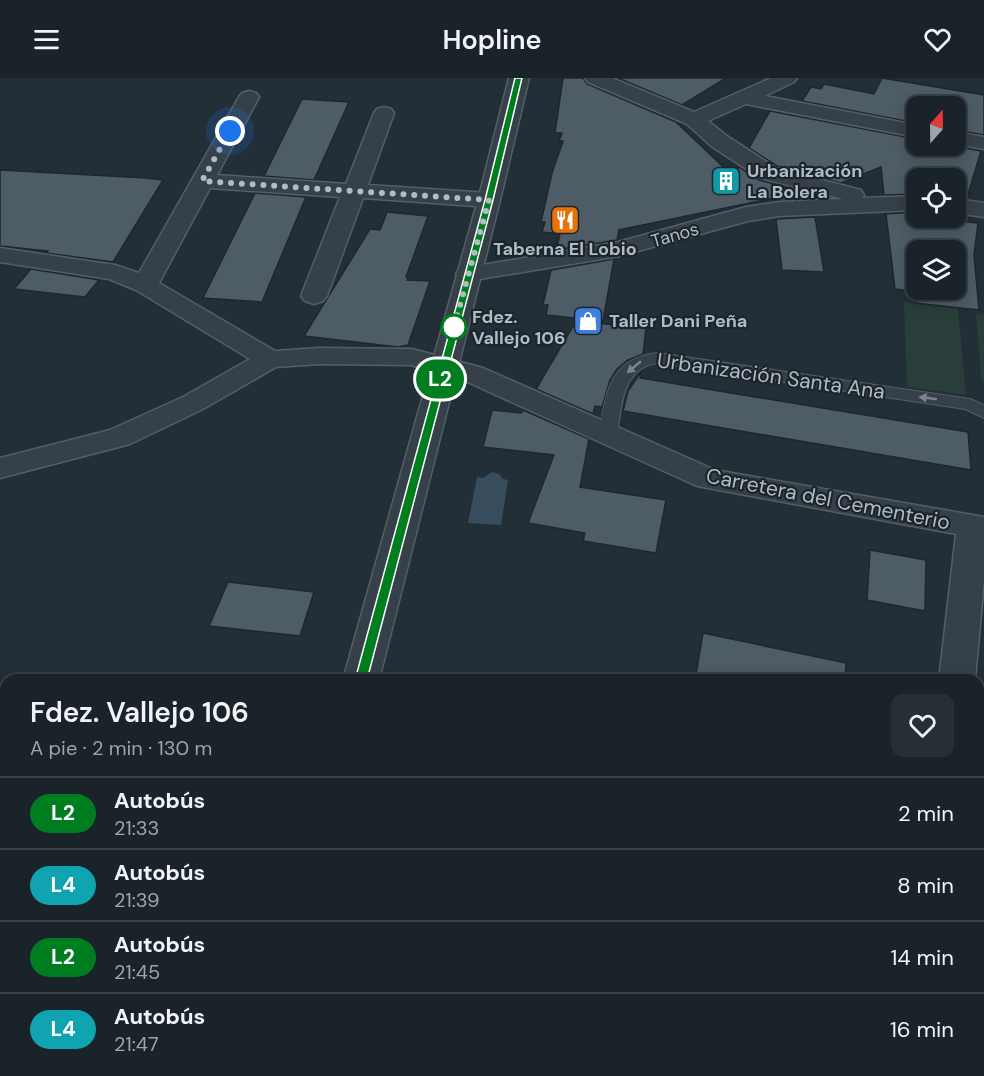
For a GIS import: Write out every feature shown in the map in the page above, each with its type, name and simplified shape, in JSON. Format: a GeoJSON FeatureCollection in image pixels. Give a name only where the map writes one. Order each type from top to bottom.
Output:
{"type":"FeatureCollection","features":[{"type":"Feature","properties":{"kind":"street"},"geometry":{"type":"LineString","coordinates":[[363,674],[443,364],[489,200],[519,78]]}},
{"type":"Feature","properties":{"kind":"street","name":"Tanos"},"geometry":{"type":"LineString","coordinates":[[595,78],[694,120],[719,141],[768,172],[884,203]]}},
{"type":"Feature","properties":{"kind":"street"},"geometry":{"type":"LineString","coordinates":[[694,120],[787,78]]}},
{"type":"Feature","properties":{"kind":"street"},"geometry":{"type":"LineString","coordinates":[[145,285],[249,97]]}},
{"type":"Feature","properties":{"kind":"street"},"geometry":{"type":"LineString","coordinates":[[746,98],[906,128]]}},
{"type":"Feature","properties":{"kind":"street"},"geometry":{"type":"LineString","coordinates":[[314,296],[384,113]]}},
{"type":"Feature","properties":{"kind":"street"},"geometry":{"type":"LineString","coordinates":[[966,140],[984,143]]}},
{"type":"Feature","properties":{"kind":"street"},"geometry":{"type":"LineString","coordinates":[[202,181],[489,200]]}},
{"type":"Feature","properties":{"kind":"street","name":"Tanos"},"geometry":{"type":"LineString","coordinates":[[468,274],[620,249],[746,214],[779,209],[906,203]]}},
{"type":"Feature","properties":{"kind":"street"},"geometry":{"type":"LineString","coordinates":[[966,207],[984,210]]}},
{"type":"Feature","properties":{"kind":"street"},"geometry":{"type":"LineString","coordinates":[[0,255],[115,272],[145,285],[270,359],[193,404],[120,436],[0,468]]}},
{"type":"Feature","properties":{"kind":"street","name":"Carretera del Cementerio"},"geometry":{"type":"LineString","coordinates":[[270,359],[320,356],[412,357],[443,364],[473,375],[708,479],[978,527]]}},
{"type":"Feature","properties":{"kind":"street"},"geometry":{"type":"LineString","coordinates":[[958,674],[978,527]]}},
{"type":"Feature","properties":{"kind":"lane","name":"Urbanización Santa Ana"},"geometry":{"type":"LineString","coordinates":[[608,436],[614,393],[628,370],[640,360],[658,358],[970,405],[984,413]]}},
{"type":"Feature","properties":{"kind":"green space"},"geometry":{"type":"Polygon","coordinates":[[[904,302],[958,309],[966,395],[907,387],[904,302]]]}},
{"type":"Feature","properties":{"kind":"green space"},"geometry":{"type":"Polygon","coordinates":[[[976,314],[984,315],[984,382],[981,378],[976,314]]]}},
{"type":"Feature","properties":{"kind":"water"},"geometry":{"type":"Polygon","coordinates":[[[492,472],[508,480],[501,525],[468,523],[477,477],[483,478],[492,472]]]}},
{"type":"Feature","properties":{"kind":"building"},"geometry":{"type":"Polygon","coordinates":[[[563,78],[583,78],[587,84],[676,122],[733,176],[739,167],[759,180],[813,194],[812,198],[774,201],[774,198],[619,230],[617,240],[556,250],[560,234],[542,232],[545,222],[541,222],[552,173],[563,141],[559,141],[562,133],[555,133],[563,78]]]}},
{"type":"Feature","properties":{"kind":"building"},"geometry":{"type":"Polygon","coordinates":[[[618,78],[726,78],[682,105],[618,78]]]}},
{"type":"Feature","properties":{"kind":"building"},"geometry":{"type":"Polygon","coordinates":[[[882,78],[984,95],[984,135],[966,132],[966,96],[906,96],[906,121],[802,101],[811,87],[821,89],[824,84],[874,94],[882,78]]]}},
{"type":"Feature","properties":{"kind":"building"},"geometry":{"type":"Polygon","coordinates":[[[302,99],[349,102],[314,180],[264,176],[302,99]]]}},
{"type":"Feature","properties":{"kind":"building"},"geometry":{"type":"Polygon","coordinates":[[[770,111],[906,137],[906,156],[966,156],[966,148],[981,151],[967,198],[966,168],[906,168],[906,194],[884,195],[881,167],[841,183],[777,166],[749,148],[770,111]]]}},
{"type":"Feature","properties":{"kind":"building"},"geometry":{"type":"Polygon","coordinates":[[[0,170],[163,180],[113,262],[0,246],[0,170]]]}},
{"type":"Feature","properties":{"kind":"building"},"geometry":{"type":"Polygon","coordinates":[[[255,193],[306,197],[262,302],[203,298],[255,193]]]}},
{"type":"Feature","properties":{"kind":"building"},"geometry":{"type":"Polygon","coordinates":[[[387,212],[428,216],[406,277],[408,277],[407,280],[430,281],[408,345],[398,347],[304,336],[370,229],[380,230],[387,212]]]}},
{"type":"Feature","properties":{"kind":"building"},"geometry":{"type":"Polygon","coordinates":[[[906,213],[906,228],[966,228],[966,222],[978,223],[974,255],[979,310],[915,303],[915,300],[966,300],[966,240],[906,240],[906,291],[895,289],[886,214],[906,213]]]}},
{"type":"Feature","properties":{"kind":"building"},"geometry":{"type":"Polygon","coordinates":[[[815,217],[824,272],[782,270],[776,219],[815,217]]]}},
{"type":"Feature","properties":{"kind":"building"},"geometry":{"type":"Polygon","coordinates":[[[614,259],[603,321],[546,315],[548,305],[543,305],[551,270],[614,259]]]}},
{"type":"Feature","properties":{"kind":"building"},"geometry":{"type":"Polygon","coordinates":[[[31,269],[99,280],[85,297],[14,289],[31,269]]]}},
{"type":"Feature","properties":{"kind":"building"},"geometry":{"type":"Polygon","coordinates":[[[576,321],[646,328],[643,354],[628,360],[617,369],[610,380],[602,407],[595,406],[593,414],[536,389],[576,321]]]}},
{"type":"Feature","properties":{"kind":"building"},"geometry":{"type":"Polygon","coordinates":[[[641,372],[640,378],[968,432],[971,470],[623,411],[628,391],[641,372]]]}},
{"type":"Feature","properties":{"kind":"building"},"geometry":{"type":"Polygon","coordinates":[[[492,410],[521,413],[523,410],[589,439],[580,487],[666,500],[656,553],[583,541],[585,533],[528,523],[554,455],[483,447],[492,410]]]}},
{"type":"Feature","properties":{"kind":"building"},"geometry":{"type":"Polygon","coordinates":[[[870,550],[926,560],[925,611],[867,600],[870,550]]]}},
{"type":"Feature","properties":{"kind":"building"},"geometry":{"type":"Polygon","coordinates":[[[228,582],[314,592],[300,636],[209,626],[228,582]]]}},
{"type":"Feature","properties":{"kind":"building"},"geometry":{"type":"Polygon","coordinates":[[[703,633],[846,663],[845,674],[696,674],[703,633]]]}},
{"type":"Feature","properties":{"kind":"bus line","name":"L2"},"geometry":{"type":"LineString","coordinates":[[363,674],[443,364],[489,200],[519,78]]}},
{"type":"Feature","properties":{"kind":"place","name":"Urbanización La Bolera"},"geometry":{"type":"Point","coordinates":[726,181]}},
{"type":"Feature","properties":{"kind":"place","name":"Taberna El Lobio"},"geometry":{"type":"Point","coordinates":[565,220]}},
{"type":"Feature","properties":{"kind":"place","name":"Taller Dani Peña"},"geometry":{"type":"Point","coordinates":[588,321]}},
{"type":"Feature","properties":{"kind":"place","name":"Fdez. Vallejo 106"},"geometry":{"type":"Point","coordinates":[454,327]}},
{"type":"Feature","properties":{"kind":"route"},"geometry":{"type":"LineString","coordinates":[[230,131],[202,181],[489,200],[454,327]]}}]}
